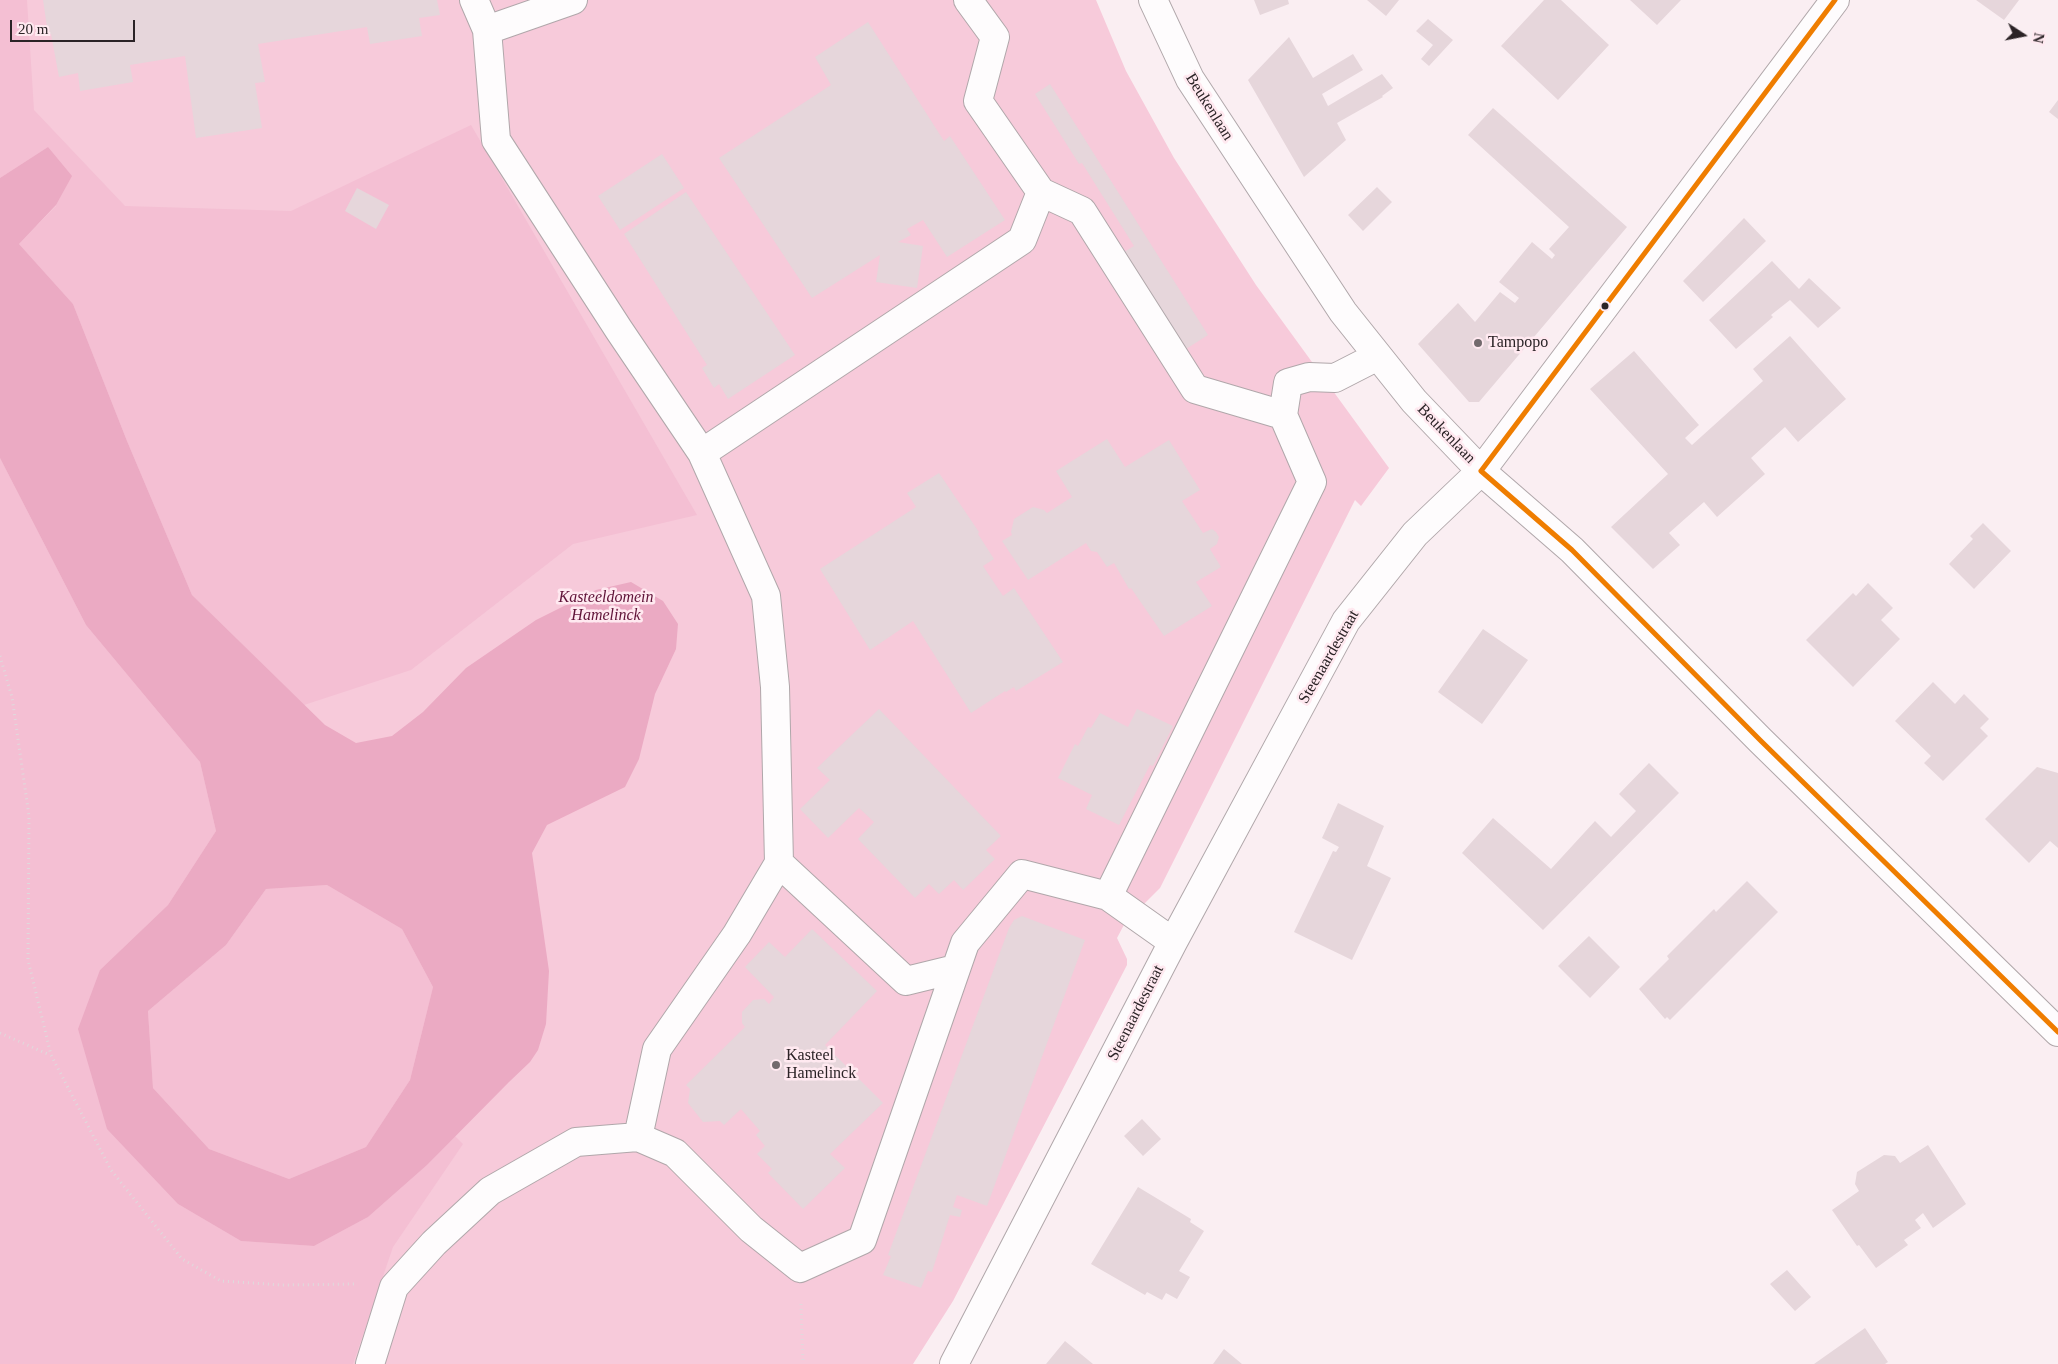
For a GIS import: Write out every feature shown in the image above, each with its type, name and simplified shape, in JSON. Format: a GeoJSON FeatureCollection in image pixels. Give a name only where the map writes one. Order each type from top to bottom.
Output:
{"type":"FeatureCollection","features":[{"type":"Feature","properties":{"kind":"street"},"geometry":{"type":"LineString","coordinates":[[474,0],[487,30],[496,140],[619,330],[702,453],[766,596],[775,687],[779,862],[737,934],[657,1049],[638,1138]]}},
{"type":"Feature","properties":{"kind":"street"},"geometry":{"type":"LineString","coordinates":[[487,30],[573,0]]}},
{"type":"Feature","properties":{"kind":"street"},"geometry":{"type":"LineString","coordinates":[[968,0],[995,37],[978,101],[1041,192],[1082,211],[1195,389],[1283,415]]}},
{"type":"Feature","properties":{"kind":"street","name":"Beukenlaan"},"geometry":{"type":"LineString","coordinates":[[1153,0],[1190,79],[1343,312],[1414,401],[1482,472],[1572,550],[1767,746],[2058,1032]]}},
{"type":"Feature","properties":{"kind":"street","name":"Steenaardestraat"},"geometry":{"type":"LineString","coordinates":[[954,1364],[1173,942],[1346,621],[1415,534],[1482,472],[1835,0]]}},
{"type":"Feature","properties":{"kind":"street"},"geometry":{"type":"LineString","coordinates":[[702,453],[1022,240],[1041,192]]}},
{"type":"Feature","properties":{"kind":"street"},"geometry":{"type":"LineString","coordinates":[[1108,896],[1312,482],[1283,415],[1288,384],[1309,377],[1335,378],[1378,356]]}},
{"type":"Feature","properties":{"kind":"street"},"geometry":{"type":"LineString","coordinates":[[779,862],[906,981],[956,969]]}},
{"type":"Feature","properties":{"kind":"street"},"geometry":{"type":"LineString","coordinates":[[370,1364],[394,1286],[434,1243],[490,1190],[576,1142],[638,1138],[675,1153],[751,1229],[800,1268],[862,1240],[965,943],[1022,874],[1108,896],[1173,942]]}},
{"type":"Feature","properties":{"kind":"path"},"geometry":{"type":"LineString","coordinates":[[0,656],[12,697],[29,816],[28,960],[50,1055],[111,1170],[182,1259],[221,1281],[282,1284],[348,1283],[394,1286]]}},
{"type":"Feature","properties":{"kind":"path"},"geometry":{"type":"LineString","coordinates":[[0,1033],[50,1055]]}},
{"type":"Feature","properties":{"kind":"path"},"geometry":{"type":"LineString","coordinates":[[800,1268],[803,1364]]}},
{"type":"Feature","properties":{"kind":"green space","name":"Kasteeldomein Hamelinck"},"geometry":{"type":"Polygon","coordinates":[[[0,0],[1096,0],[1126,71],[1174,158],[1256,285],[1389,468],[1361,506],[1355,500],[1160,888],[1140,908],[1135,904],[1117,938],[1127,959],[1127,965],[953,1301],[913,1364],[0,1364],[0,0]]]}},
{"type":"Feature","properties":{"kind":"shaded area"},"geometry":{"type":"Polygon","coordinates":[[[0,0],[27,0],[34,110],[125,206],[291,211],[471,125],[697,515],[573,544],[411,670],[304,705],[192,595],[127,441],[73,304],[19,244],[56,206],[48,147],[0,178],[0,0]]]}},
{"type":"Feature","properties":{"kind":"shaded area"},"geometry":{"type":"Polygon","coordinates":[[[48,147],[72,176],[56,205],[19,244],[73,304],[127,441],[192,595],[325,725],[356,743],[392,736],[423,712],[466,668],[536,620],[596,590],[631,582],[663,601],[678,624],[676,649],[655,694],[639,759],[625,787],[547,825],[532,853],[549,971],[546,1024],[538,1050],[530,1062],[427,1165],[368,1217],[314,1246],[241,1241],[178,1204],[107,1129],[78,1029],[100,970],[168,905],[216,831],[200,762],[86,625],[0,458],[0,178],[48,147]],[[327,885],[266,889],[226,945],[148,1011],[153,1088],[209,1149],[289,1179],[366,1147],[410,1080],[433,987],[402,929],[327,885]]]}},
{"type":"Feature","properties":{"kind":"shaded area"},"geometry":{"type":"Polygon","coordinates":[[[0,458],[86,625],[200,762],[216,831],[168,905],[100,970],[178,1204],[241,1241],[314,1246],[368,1217],[427,1165],[455,1136],[463,1144],[393,1247],[353,1364],[0,1364],[0,458]]]}},
{"type":"Feature","properties":{"kind":"shaded area"},"geometry":{"type":"Polygon","coordinates":[[[327,885],[402,929],[433,987],[410,1080],[366,1147],[289,1179],[209,1149],[153,1088],[148,1011],[226,945],[266,889],[327,885]]]}},
{"type":"Feature","properties":{"kind":"building"},"geometry":{"type":"Polygon","coordinates":[[[43,0],[437,0],[440,15],[419,18],[422,36],[370,44],[367,27],[258,44],[265,82],[255,83],[262,128],[196,138],[185,56],[130,65],[133,82],[80,91],[78,73],[59,77],[51,34],[48,34],[43,0]]]}},
{"type":"Feature","properties":{"kind":"building"},"geometry":{"type":"Polygon","coordinates":[[[1254,0],[1288,0],[1289,4],[1260,15],[1254,0]]]}},
{"type":"Feature","properties":{"kind":"building"},"geometry":{"type":"Polygon","coordinates":[[[1367,0],[1399,0],[1386,16],[1367,0]]]}},
{"type":"Feature","properties":{"kind":"building"},"geometry":{"type":"Polygon","coordinates":[[[1544,0],[1561,0],[1609,45],[1558,100],[1501,46],[1544,0]]]}},
{"type":"Feature","properties":{"kind":"building"},"geometry":{"type":"Polygon","coordinates":[[[1630,0],[1681,0],[1657,25],[1630,0]]]}},
{"type":"Feature","properties":{"kind":"building"},"geometry":{"type":"Polygon","coordinates":[[[1976,0],[2019,0],[2004,20],[1976,0]]]}},
{"type":"Feature","properties":{"kind":"building"},"geometry":{"type":"Polygon","coordinates":[[[1428,19],[1453,40],[1429,66],[1421,59],[1433,45],[1416,31],[1428,19]]]}},
{"type":"Feature","properties":{"kind":"building"},"geometry":{"type":"Polygon","coordinates":[[[868,22],[944,141],[950,136],[1005,220],[947,257],[923,220],[907,229],[911,235],[898,242],[923,246],[917,288],[876,282],[880,255],[812,298],[719,158],[831,85],[815,57],[868,22]]]}},
{"type":"Feature","properties":{"kind":"building"},"geometry":{"type":"Polygon","coordinates":[[[1289,37],[1313,78],[1353,54],[1363,70],[1322,94],[1328,106],[1382,74],[1393,88],[1383,97],[1337,123],[1346,140],[1304,177],[1248,80],[1289,37]]]}},
{"type":"Feature","properties":{"kind":"building"},"geometry":{"type":"Polygon","coordinates":[[[1050,84],[1208,335],[1186,349],[1124,252],[1134,246],[1082,163],[1079,164],[1035,94],[1050,84]]]}},
{"type":"Feature","properties":{"kind":"building"},"geometry":{"type":"Polygon","coordinates":[[[2058,100],[2058,119],[2049,112],[2058,100]]]}},
{"type":"Feature","properties":{"kind":"building"},"geometry":{"type":"Polygon","coordinates":[[[1493,108],[1627,227],[1479,402],[1469,402],[1418,344],[1458,303],[1475,322],[1500,292],[1515,303],[1519,298],[1499,282],[1532,242],[1552,259],[1555,255],[1549,249],[1569,227],[1468,135],[1493,108]]]}},
{"type":"Feature","properties":{"kind":"building"},"geometry":{"type":"Polygon","coordinates":[[[662,154],[684,188],[620,230],[598,196],[662,154]]]}},
{"type":"Feature","properties":{"kind":"building"},"geometry":{"type":"Polygon","coordinates":[[[1377,187],[1392,202],[1363,231],[1348,215],[1377,187]]]}},
{"type":"Feature","properties":{"kind":"building"},"geometry":{"type":"Polygon","coordinates":[[[357,188],[389,205],[376,229],[345,211],[357,188]]]}},
{"type":"Feature","properties":{"kind":"building"},"geometry":{"type":"Polygon","coordinates":[[[686,192],[795,355],[728,399],[719,384],[714,388],[702,368],[707,365],[624,234],[686,192]]]}},
{"type":"Feature","properties":{"kind":"building"},"geometry":{"type":"Polygon","coordinates":[[[1744,218],[1766,241],[1703,302],[1683,281],[1744,218]]]}},
{"type":"Feature","properties":{"kind":"building"},"geometry":{"type":"Polygon","coordinates":[[[1772,261],[1799,289],[1809,278],[1841,308],[1818,328],[1790,300],[1771,315],[1773,317],[1736,349],[1709,320],[1772,261]]]}},
{"type":"Feature","properties":{"kind":"building"},"geometry":{"type":"Polygon","coordinates":[[[1790,336],[1846,399],[1798,442],[1785,427],[1751,458],[1765,474],[1717,517],[1704,502],[1669,533],[1680,545],[1653,569],[1611,527],[1668,474],[1590,389],[1634,351],[1699,425],[1685,438],[1692,445],[1763,381],[1753,369],[1790,336]]]}},
{"type":"Feature","properties":{"kind":"building"},"geometry":{"type":"Polygon","coordinates":[[[1107,439],[1125,467],[1169,440],[1200,490],[1182,501],[1203,533],[1212,529],[1219,537],[1217,544],[1210,549],[1221,567],[1196,582],[1212,606],[1164,636],[1131,588],[1129,589],[1114,563],[1107,567],[1097,552],[1091,551],[1086,543],[1028,580],[1002,541],[1012,535],[1014,519],[1033,507],[1044,510],[1047,513],[1072,497],[1056,471],[1107,439]]]}},
{"type":"Feature","properties":{"kind":"building"},"geometry":{"type":"Polygon","coordinates":[[[939,473],[979,532],[978,534],[994,559],[983,566],[1003,596],[1014,588],[1063,662],[1016,691],[1014,687],[1005,691],[971,713],[913,621],[870,650],[820,569],[916,507],[907,493],[939,473]]]}},
{"type":"Feature","properties":{"kind":"building"},"geometry":{"type":"Polygon","coordinates":[[[1983,523],[2011,551],[1974,589],[1949,564],[1973,539],[1970,536],[1983,523]]]}},
{"type":"Feature","properties":{"kind":"building"},"geometry":{"type":"Polygon","coordinates":[[[1868,583],[1893,608],[1881,620],[1900,639],[1853,687],[1806,640],[1853,593],[1856,596],[1868,583]]]}},
{"type":"Feature","properties":{"kind":"building"},"geometry":{"type":"Polygon","coordinates":[[[1483,629],[1528,660],[1482,724],[1438,692],[1483,629]]]}},
{"type":"Feature","properties":{"kind":"building"},"geometry":{"type":"Polygon","coordinates":[[[1933,682],[1955,704],[1964,694],[1989,719],[1980,728],[1988,736],[1943,781],[1924,763],[1931,756],[1895,721],[1933,682]]]}},
{"type":"Feature","properties":{"kind":"building"},"geometry":{"type":"Polygon","coordinates":[[[879,709],[1001,836],[986,850],[995,859],[963,890],[954,880],[939,894],[929,884],[915,898],[858,839],[874,822],[859,808],[828,838],[800,809],[830,780],[817,768],[879,709]]]}},
{"type":"Feature","properties":{"kind":"building"},"geometry":{"type":"Polygon","coordinates":[[[1137,709],[1173,726],[1153,766],[1150,765],[1119,825],[1086,809],[1092,795],[1058,778],[1075,744],[1078,746],[1088,727],[1091,728],[1100,713],[1128,727],[1137,709]]]}},
{"type":"Feature","properties":{"kind":"building"},"geometry":{"type":"Polygon","coordinates":[[[1649,763],[1679,793],[1543,930],[1462,853],[1493,818],[1551,869],[1595,821],[1611,837],[1636,811],[1619,794],[1649,763]]]}},
{"type":"Feature","properties":{"kind":"building"},"geometry":{"type":"Polygon","coordinates":[[[2037,767],[2058,773],[2058,848],[2050,841],[2029,863],[1985,819],[2037,767]]]}},
{"type":"Feature","properties":{"kind":"building"},"geometry":{"type":"Polygon","coordinates":[[[1338,803],[1384,826],[1367,866],[1391,878],[1352,960],[1294,932],[1333,851],[1336,852],[1339,847],[1322,838],[1338,803]]]}},
{"type":"Feature","properties":{"kind":"building"},"geometry":{"type":"Polygon","coordinates":[[[1747,881],[1778,912],[1670,1020],[1667,1017],[1665,1019],[1639,989],[1669,959],[1667,956],[1714,909],[1716,912],[1747,881]]]}},
{"type":"Feature","properties":{"kind":"building"},"geometry":{"type":"Polygon","coordinates":[[[1022,916],[1085,940],[987,1206],[957,1195],[953,1207],[962,1210],[960,1217],[950,1215],[932,1272],[928,1271],[921,1288],[883,1275],[891,1256],[888,1255],[1009,928],[1014,920],[1022,916]]]}},
{"type":"Feature","properties":{"kind":"building","name":"Kasteel Hamelinck"},"geometry":{"type":"Polygon","coordinates":[[[812,929],[877,991],[825,1045],[883,1103],[830,1154],[845,1168],[803,1209],[768,1173],[772,1169],[757,1154],[765,1146],[756,1135],[760,1131],[741,1109],[724,1125],[720,1121],[703,1122],[688,1103],[690,1089],[686,1085],[745,1027],[742,1023],[742,1012],[753,1000],[764,999],[769,1004],[774,997],[745,967],[769,942],[785,957],[812,929]]]}},
{"type":"Feature","properties":{"kind":"building"},"geometry":{"type":"Polygon","coordinates":[[[1589,936],[1620,967],[1590,998],[1558,966],[1589,936]]]}},
{"type":"Feature","properties":{"kind":"building"},"geometry":{"type":"Polygon","coordinates":[[[1142,1119],[1161,1139],[1143,1156],[1124,1136],[1142,1119]]]}},
{"type":"Feature","properties":{"kind":"building"},"geometry":{"type":"Polygon","coordinates":[[[1928,1145],[1966,1204],[1933,1228],[1923,1213],[1915,1220],[1921,1228],[1904,1240],[1908,1245],[1876,1268],[1859,1245],[1857,1246],[1832,1210],[1859,1191],[1855,1184],[1857,1172],[1884,1155],[1895,1156],[1900,1163],[1928,1145]]]}},
{"type":"Feature","properties":{"kind":"building"},"geometry":{"type":"Polygon","coordinates":[[[1138,1187],[1191,1219],[1190,1222],[1204,1231],[1179,1271],[1190,1277],[1177,1299],[1166,1293],[1162,1300],[1147,1292],[1145,1295],[1091,1264],[1138,1187]]]}},
{"type":"Feature","properties":{"kind":"building"},"geometry":{"type":"Polygon","coordinates":[[[1787,1270],[1811,1297],[1795,1311],[1770,1284],[1787,1270]]]}},
{"type":"Feature","properties":{"kind":"building"},"geometry":{"type":"Polygon","coordinates":[[[1865,1328],[1888,1362],[1885,1364],[1814,1364],[1865,1328]]]}},
{"type":"Feature","properties":{"kind":"building"},"geometry":{"type":"Polygon","coordinates":[[[1065,1341],[1093,1364],[1046,1364],[1065,1341]]]}},
{"type":"Feature","properties":{"kind":"building"},"geometry":{"type":"Polygon","coordinates":[[[1224,1349],[1242,1364],[1213,1364],[1224,1349]]]}},
{"type":"Feature","properties":{"kind":"transit line"},"geometry":{"type":"LineString","coordinates":[[1481,471],[1835,0]]}},
{"type":"Feature","properties":{"kind":"transit line"},"geometry":{"type":"LineString","coordinates":[[1481,471],[1572,550],[1760,740],[2058,1032]]}},
{"type":"Feature","properties":{"kind":"place","name":"Tampopo"},"geometry":{"type":"Point","coordinates":[1478,343]}},
{"type":"Feature","properties":{"kind":"place","name":"Kasteel Hamelinck"},"geometry":{"type":"Point","coordinates":[776,1065]}}]}
